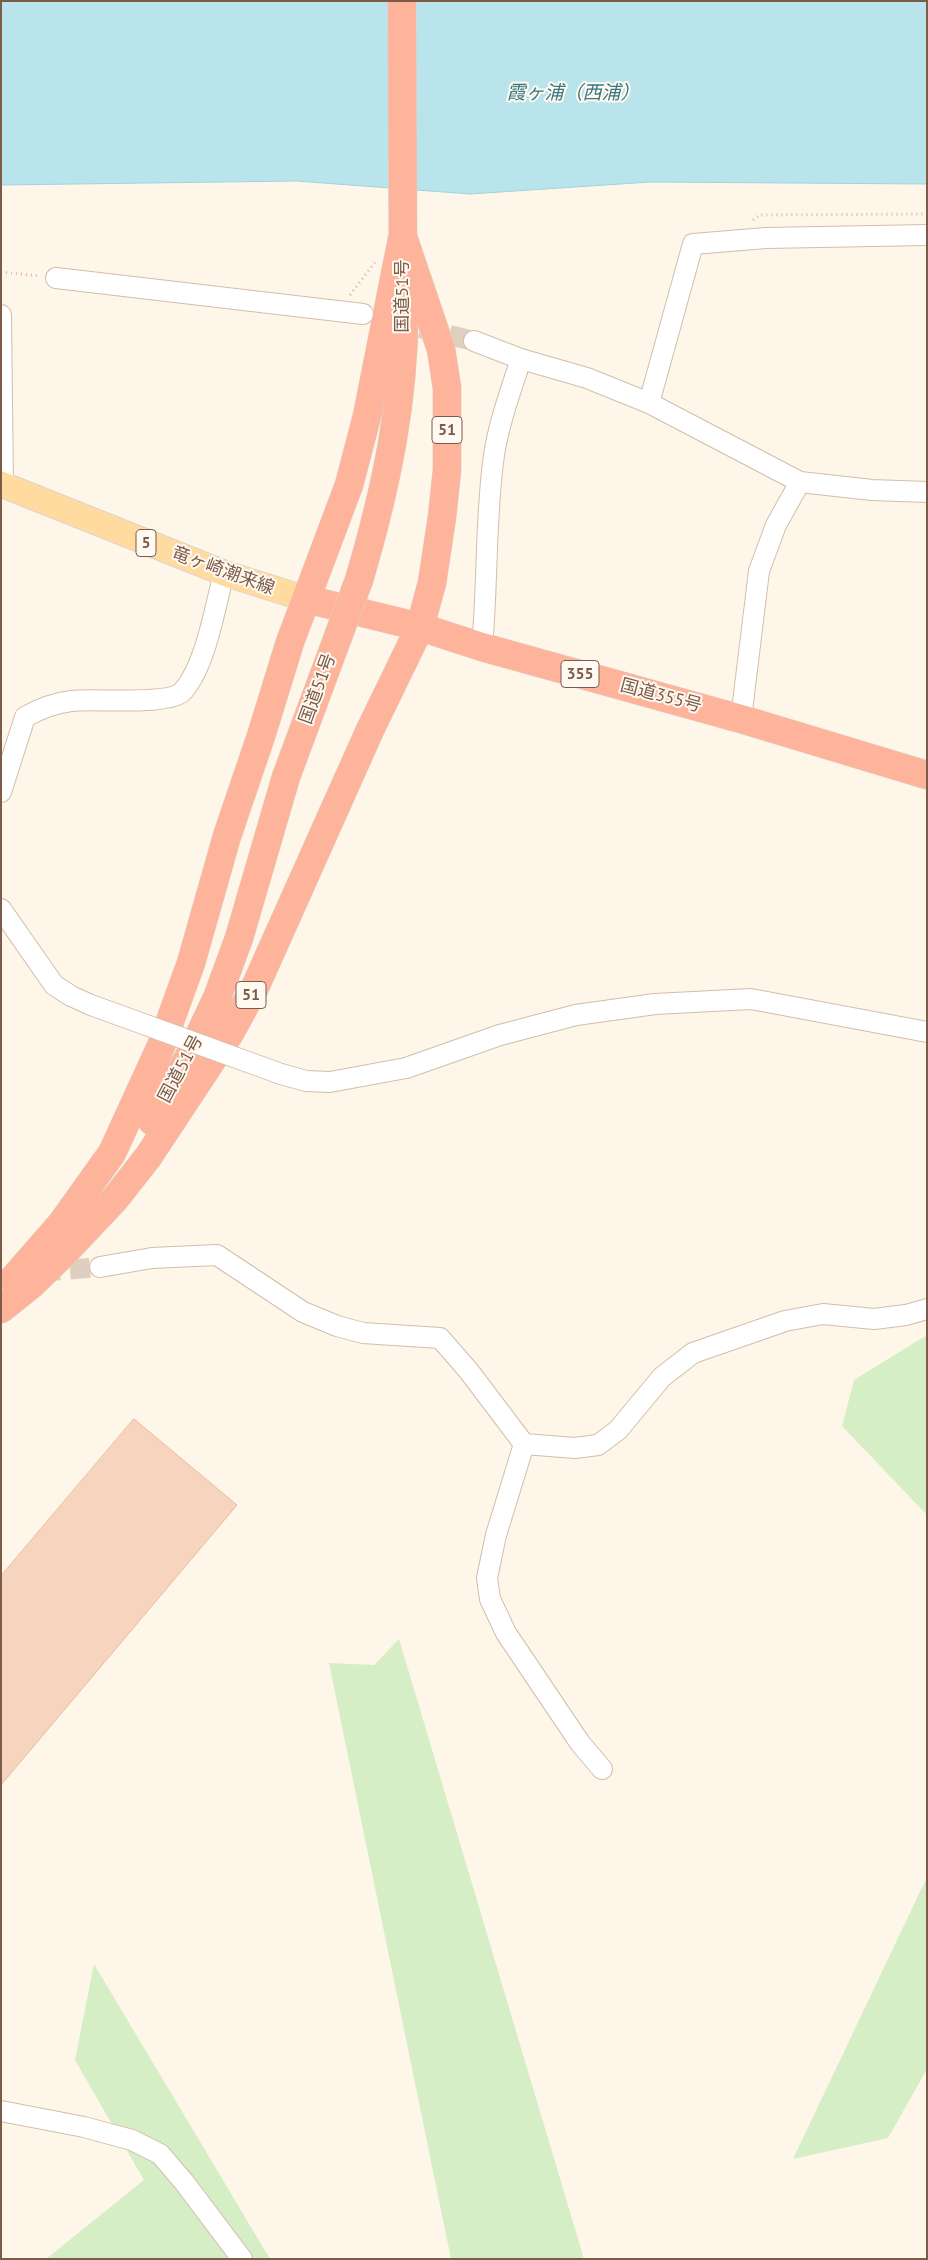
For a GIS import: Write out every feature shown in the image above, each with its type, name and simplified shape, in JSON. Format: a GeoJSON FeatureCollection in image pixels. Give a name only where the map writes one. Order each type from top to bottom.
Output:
{"type":"FeatureCollection","features":[{"type":"Feature","properties":{"kind":"highway","name":"国道51号"},"geometry":{"type":"LineString","coordinates":[[1,1301],[39,1265],[81,1218],[127,1159],[158,1111],[191,1053],[216,998],[239,938],[286,777],[359,580],[385,484],[397,417],[402,367],[404,308],[402,233],[402,1]]}},
{"type":"Feature","properties":{"kind":"highway","name":"51"},"geometry":{"type":"LineString","coordinates":[[1,1292],[62,1223],[112,1153],[162,1046],[191,963],[228,836],[290,642],[350,485],[368,416],[402,233]]}},
{"type":"Feature","properties":{"kind":"highway","name":"51"},"geometry":{"type":"LineString","coordinates":[[1,1309],[31,1285],[115,1200],[148,1157],[230,1033],[256,985],[370,730],[420,627],[432,583],[442,517],[447,470],[447,388],[441,349],[402,233]]}},
{"type":"Feature","properties":{"kind":"highway","name":"国道355号"},"geometry":{"type":"LineString","coordinates":[[306,599],[420,627],[742,718],[927,776]]}},
{"type":"Feature","properties":{"kind":"main road","name":"竜ヶ崎潮来線"},"geometry":{"type":"LineString","coordinates":[[2,484],[224,573],[306,599]]}},
{"type":"Feature","properties":{"kind":"street"},"geometry":{"type":"LineString","coordinates":[[649,403],[693,244],[766,238],[927,234]]}},
{"type":"Feature","properties":{"kind":"street"},"geometry":{"type":"LineString","coordinates":[[56,278],[363,314]]}},
{"type":"Feature","properties":{"kind":"street"},"geometry":{"type":"LineString","coordinates":[[1,315],[2,484]]}},
{"type":"Feature","properties":{"kind":"street"},"geometry":{"type":"LineString","coordinates":[[474,341],[521,359],[587,378],[649,403],[800,482],[872,490],[927,492]]}},
{"type":"Feature","properties":{"kind":"street"},"geometry":{"type":"LineString","coordinates":[[482,646],[486,608],[489,498],[494,454],[499,430],[521,359]]}},
{"type":"Feature","properties":{"kind":"street"},"geometry":{"type":"LineString","coordinates":[[742,718],[758,571],[776,525],[800,482]]}},
{"type":"Feature","properties":{"kind":"street"},"geometry":{"type":"LineString","coordinates":[[1,792],[25,717],[38,709],[71,701],[166,699],[183,693],[203,655],[224,573]]}},
{"type":"Feature","properties":{"kind":"street"},"geometry":{"type":"LineString","coordinates":[[1,909],[54,985],[71,996],[281,1074],[306,1081],[330,1082],[406,1068],[500,1035],[576,1015],[655,1004],[751,1000],[927,1032]]}},
{"type":"Feature","properties":{"kind":"street"},"geometry":{"type":"LineString","coordinates":[[100,1267],[152,1258],[217,1255],[303,1312],[337,1326],[363,1333],[440,1338],[468,1370],[524,1444],[575,1448],[598,1445],[618,1430],[662,1377],[693,1353],[785,1321],[823,1314],[874,1319],[906,1315],[927,1309]]}},
{"type":"Feature","properties":{"kind":"street"},"geometry":{"type":"LineString","coordinates":[[524,1444],[496,1535],[487,1578],[490,1599],[506,1633],[580,1743],[602,1769]]}},
{"type":"Feature","properties":{"kind":"street"},"geometry":{"type":"LineString","coordinates":[[1,2111],[84,2127],[132,2140],[160,2154],[184,2182],[242,2259]]}},
{"type":"Feature","properties":{"kind":"path"},"geometry":{"type":"LineString","coordinates":[[339,312],[378,258]]}},
{"type":"Feature","properties":{"kind":"path"},"geometry":{"type":"LineString","coordinates":[[1,272],[56,278]]}},
{"type":"Feature","properties":{"kind":"green space"},"geometry":{"type":"Polygon","coordinates":[[[927,1335],[927,1515],[842,1426],[854,1380],[927,1335]]]}},
{"type":"Feature","properties":{"kind":"green space"},"geometry":{"type":"Polygon","coordinates":[[[399,1639],[584,2259],[451,2259],[329,1663],[374,1665],[399,1639]]]}},
{"type":"Feature","properties":{"kind":"green space"},"geometry":{"type":"Polygon","coordinates":[[[927,1877],[927,2069],[888,2138],[793,2159],[927,1877]]]}},
{"type":"Feature","properties":{"kind":"green space"},"geometry":{"type":"Polygon","coordinates":[[[94,1964],[270,2259],[46,2259],[144,2180],[75,2060],[94,1964]]]}},
{"type":"Feature","properties":{"kind":"water","name":"霞ヶ浦（西浦）"},"geometry":{"type":"Polygon","coordinates":[[[1,1],[927,1],[927,184],[650,182],[470,194],[296,181],[1,185],[1,1]]]}},
{"type":"Feature","properties":{"kind":"building"},"geometry":{"type":"Polygon","coordinates":[[[134,1419],[237,1505],[1,1785],[1,1576],[134,1419]]]}},
{"type":"Feature","properties":{"kind":"tunnel"},"geometry":{"type":"LineString","coordinates":[[391,321],[474,341]]}},
{"type":"Feature","properties":{"kind":"tunnel"},"geometry":{"type":"LineString","coordinates":[[40,1272],[100,1267]]}}]}
